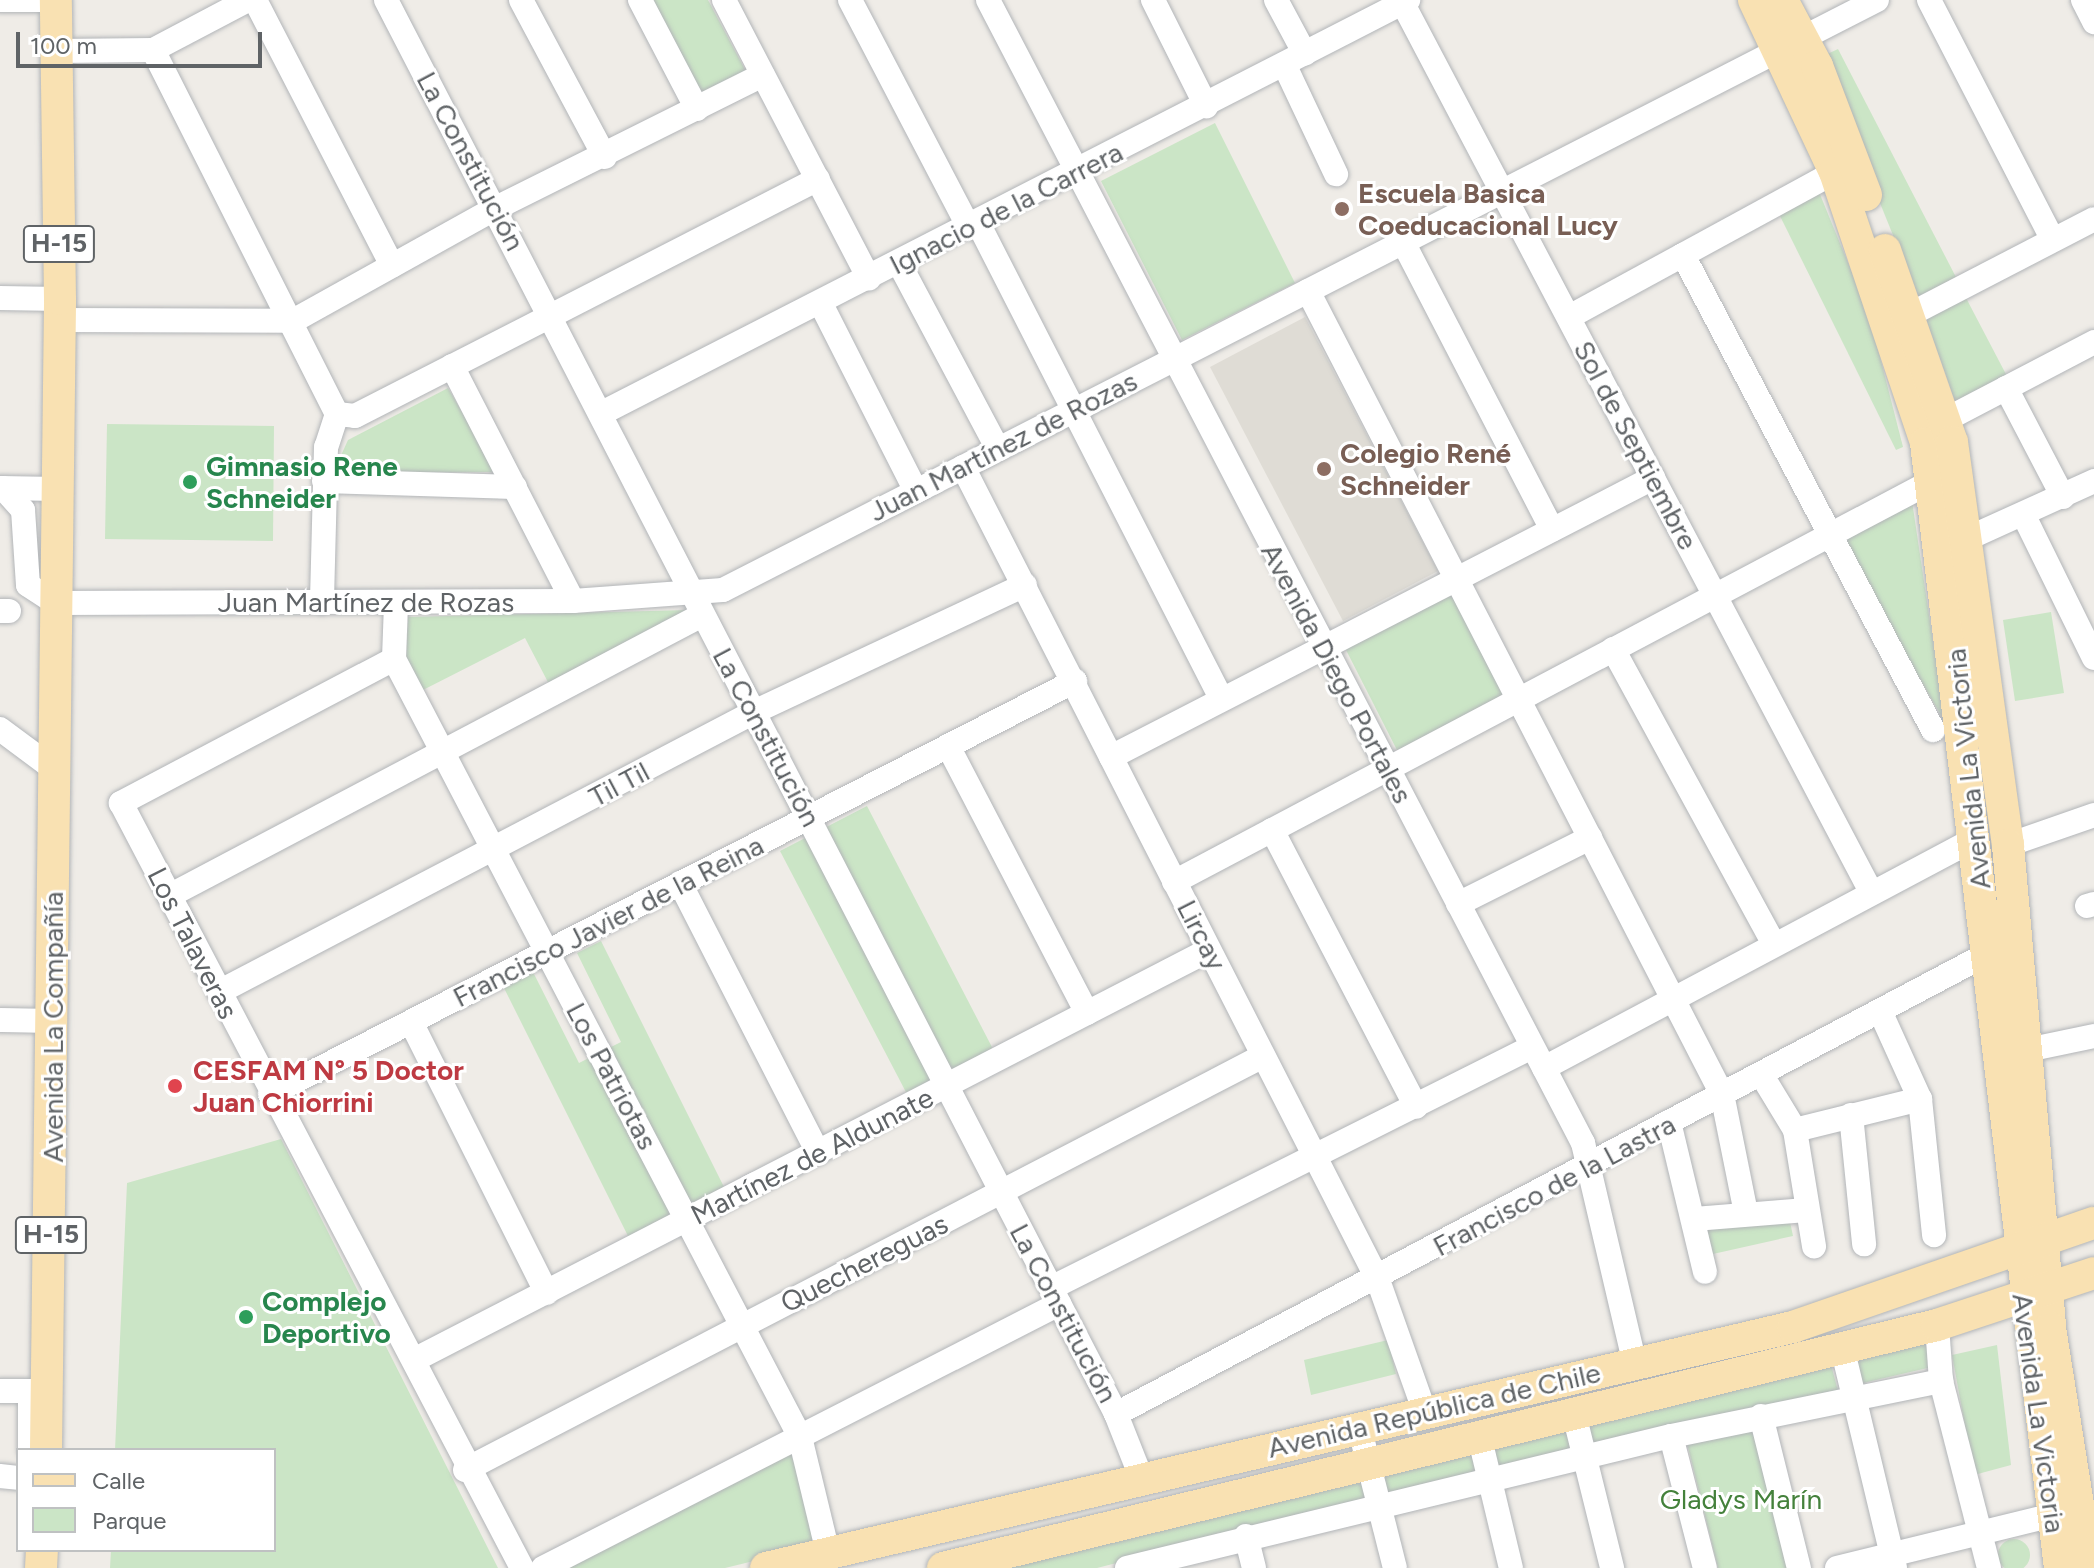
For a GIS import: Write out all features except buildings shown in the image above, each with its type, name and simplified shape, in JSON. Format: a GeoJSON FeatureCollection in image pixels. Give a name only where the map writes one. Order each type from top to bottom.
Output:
{"type":"FeatureCollection","features":[{"type":"Feature","properties":{"kind":"main road","name":"Avenida La Compañía"},"geometry":{"type":"LineString","coordinates":[[46,1448],[39,1391],[54,1021],[59,309],[56,0]]}},
{"type":"Feature","properties":{"kind":"main road","name":"Avenida La Victoria"},"geometry":{"type":"LineString","coordinates":[[1754,0],[1791,45],[1909,315],[1947,419],[1953,546],[1976,838],[2030,1246],[2052,1515],[2082,1561]]}},
{"type":"Feature","properties":{"kind":"main road","name":"Avenida La Victoria"},"geometry":{"type":"LineString","coordinates":[[1782,0],[1791,45],[1923,430],[1932,481],[1953,546],[2008,845],[2022,1051],[2030,1246]]}},
{"type":"Feature","properties":{"kind":"main road","name":"Avenida República de Chile"},"geometry":{"type":"LineString","coordinates":[[766,1568],[1424,1410],[1635,1365],[1793,1327],[2094,1223]]}},
{"type":"Feature","properties":{"kind":"main road","name":"Avenida República de Chile"},"geometry":{"type":"LineString","coordinates":[[943,1568],[990,1562],[1573,1410],[1937,1325],[2094,1273]]}},
{"type":"Feature","properties":{"kind":"main road","name":"Avenida La Victoria"},"geometry":{"type":"LineString","coordinates":[[2035,1295],[2082,1561]]}},
{"type":"Feature","properties":{"kind":"street"},"geometry":{"type":"LineString","coordinates":[[0,0],[56,0]]}},
{"type":"Feature","properties":{"kind":"street"},"geometry":{"type":"LineString","coordinates":[[57,51],[153,50],[248,0]]}},
{"type":"Feature","properties":{"kind":"street"},"geometry":{"type":"LineString","coordinates":[[255,0],[392,266]]}},
{"type":"Feature","properties":{"kind":"street","name":"La Constitución"},"geometry":{"type":"LineString","coordinates":[[386,0],[602,413],[697,605],[756,711],[945,1087],[1116,1414],[1141,1477]]}},
{"type":"Feature","properties":{"kind":"street"},"geometry":{"type":"LineString","coordinates":[[521,0],[605,157]]}},
{"type":"Feature","properties":{"kind":"street"},"geometry":{"type":"LineString","coordinates":[[640,0],[697,109]]}},
{"type":"Feature","properties":{"kind":"street"},"geometry":{"type":"LineString","coordinates":[[850,0],[974,225],[1221,698]]}},
{"type":"Feature","properties":{"kind":"street","name":"Avenida Diego Portales"},"geometry":{"type":"LineString","coordinates":[[988,0],[1592,1163],[1635,1365]]}},
{"type":"Feature","properties":{"kind":"street"},"geometry":{"type":"LineString","coordinates":[[1153,0],[1206,106]]}},
{"type":"Feature","properties":{"kind":"street"},"geometry":{"type":"LineString","coordinates":[[1276,0],[1336,174]]}},
{"type":"Feature","properties":{"kind":"street","name":"Juan Martínez de Rozas"},"geometry":{"type":"LineString","coordinates":[[56,603],[573,601],[697,605],[1172,358],[1877,0]]}},
{"type":"Feature","properties":{"kind":"street"},"geometry":{"type":"LineString","coordinates":[[1929,0],[2053,240]]}},
{"type":"Feature","properties":{"kind":"street"},"geometry":{"type":"LineString","coordinates":[[2083,0],[2094,21]]}},
{"type":"Feature","properties":{"kind":"street","name":"Ignacio de la Carrera"},"geometry":{"type":"LineString","coordinates":[[602,413],[821,304],[1404,1]]}},
{"type":"Feature","properties":{"kind":"street","name":"Sol de Septiembre"},"geometry":{"type":"LineString","coordinates":[[1404,1],[1870,890]]}},
{"type":"Feature","properties":{"kind":"street"},"geometry":{"type":"LineString","coordinates":[[729,2],[763,75],[869,278]]}},
{"type":"Feature","properties":{"kind":"street"},"geometry":{"type":"LineString","coordinates":[[153,50],[293,321],[337,414],[324,481],[322,603]]}},
{"type":"Feature","properties":{"kind":"street"},"geometry":{"type":"LineString","coordinates":[[0,298],[59,309],[293,321],[496,208],[605,157],[763,75]]}},
{"type":"Feature","properties":{"kind":"street"},"geometry":{"type":"LineString","coordinates":[[1569,317],[1835,172]]}},
{"type":"Feature","properties":{"kind":"street"},"geometry":{"type":"LineString","coordinates":[[337,414],[355,416],[818,179]]}},
{"type":"Feature","properties":{"kind":"street"},"geometry":{"type":"LineString","coordinates":[[1909,315],[2094,219]]}},
{"type":"Feature","properties":{"kind":"street"},"geometry":{"type":"LineString","coordinates":[[1403,242],[1552,530]]}},
{"type":"Feature","properties":{"kind":"street"},"geometry":{"type":"LineString","coordinates":[[1683,255],[1827,535],[1933,730]]}},
{"type":"Feature","properties":{"kind":"street"},"geometry":{"type":"LineString","coordinates":[[899,263],[998,449]]}},
{"type":"Feature","properties":{"kind":"street"},"geometry":{"type":"LineString","coordinates":[[1308,291],[1722,1094],[1746,1213]]}},
{"type":"Feature","properties":{"kind":"street"},"geometry":{"type":"LineString","coordinates":[[821,304],[916,491]]}},
{"type":"Feature","properties":{"kind":"street"},"geometry":{"type":"LineString","coordinates":[[1947,419],[2094,342]]}},
{"type":"Feature","properties":{"kind":"street"},"geometry":{"type":"LineString","coordinates":[[452,366],[573,601]]}},
{"type":"Feature","properties":{"kind":"street"},"geometry":{"type":"LineString","coordinates":[[2006,388],[2063,497]]}},
{"type":"Feature","properties":{"kind":"street","name":"Lircay"},"geometry":{"type":"LineString","coordinates":[[963,467],[1075,681],[1378,1280],[1424,1410]]}},
{"type":"Feature","properties":{"kind":"street"},"geometry":{"type":"LineString","coordinates":[[1111,757],[1653,478]]}},
{"type":"Feature","properties":{"kind":"street"},"geometry":{"type":"LineString","coordinates":[[324,481],[515,487]]}},
{"type":"Feature","properties":{"kind":"street"},"geometry":{"type":"LineString","coordinates":[[1174,882],[1932,481]]}},
{"type":"Feature","properties":{"kind":"street"},"geometry":{"type":"LineString","coordinates":[[1953,546],[2025,518],[2094,481]]}},
{"type":"Feature","properties":{"kind":"street"},"geometry":{"type":"LineString","coordinates":[[1,488],[58,489]]}},
{"type":"Feature","properties":{"kind":"street"},"geometry":{"type":"LineString","coordinates":[[1,488],[23,510],[28,585],[56,603]]}},
{"type":"Feature","properties":{"kind":"street"},"geometry":{"type":"LineString","coordinates":[[2025,518],[2094,658]]}},
{"type":"Feature","properties":{"kind":"street","name":"Til Til"},"geometry":{"type":"LineString","coordinates":[[219,992],[756,711],[1025,585]]}},
{"type":"Feature","properties":{"kind":"street","name":"Los Patriotas"},"geometry":{"type":"LineString","coordinates":[[396,604],[394,659],[438,751],[547,952],[800,1437],[828,1553]]}},
{"type":"Feature","properties":{"kind":"street"},"geometry":{"type":"LineString","coordinates":[[169,896],[438,751],[697,605]]}},
{"type":"Feature","properties":{"kind":"street"},"geometry":{"type":"LineString","coordinates":[[1613,649],[1773,943]]}},
{"type":"Feature","properties":{"kind":"street","name":"Los Talaveras"},"geometry":{"type":"LineString","coordinates":[[394,659],[121,803],[270,1094],[414,1360],[465,1470],[522,1568]]}},
{"type":"Feature","properties":{"kind":"street","name":"Francisco Javier de la Reina"},"geometry":{"type":"LineString","coordinates":[[270,1094],[1075,681]]}},
{"type":"Feature","properties":{"kind":"street"},"geometry":{"type":"LineString","coordinates":[[0,729],[55,770]]}},
{"type":"Feature","properties":{"kind":"street"},"geometry":{"type":"LineString","coordinates":[[948,746],[1087,1013]]}},
{"type":"Feature","properties":{"kind":"street"},"geometry":{"type":"LineString","coordinates":[[2008,845],[2094,815]]}},
{"type":"Feature","properties":{"kind":"street"},"geometry":{"type":"LineString","coordinates":[[1272,830],[1416,1107]]}},
{"type":"Feature","properties":{"kind":"street"},"geometry":{"type":"LineString","coordinates":[[1458,904],[1590,838]]}},
{"type":"Feature","properties":{"kind":"street"},"geometry":{"type":"LineString","coordinates":[[543,1568],[800,1437],[1055,1296],[1416,1107],[1671,999],[1870,890],[1976,838]]}},
{"type":"Feature","properties":{"kind":"street"},"geometry":{"type":"LineString","coordinates":[[680,883],[818,1153]]}},
{"type":"Feature","properties":{"kind":"street","name":"Martínez de Aldunate"},"geometry":{"type":"LineString","coordinates":[[414,1360],[1209,950]]}},
{"type":"Feature","properties":{"kind":"street","name":"Francisco de la Lastra"},"geometry":{"type":"LineString","coordinates":[[1116,1414],[1378,1280],[1989,953]]}},
{"type":"Feature","properties":{"kind":"street"},"geometry":{"type":"LineString","coordinates":[[1880,1011],[1920,1099],[1934,1235]]}},
{"type":"Feature","properties":{"kind":"street"},"geometry":{"type":"LineString","coordinates":[[0,1020],[54,1021]]}},
{"type":"Feature","properties":{"kind":"street"},"geometry":{"type":"LineString","coordinates":[[411,1022],[547,1293]]}},
{"type":"Feature","properties":{"kind":"street"},"geometry":{"type":"LineString","coordinates":[[2022,1051],[2094,1036]]}},
{"type":"Feature","properties":{"kind":"street","name":"Quechereguas"},"geometry":{"type":"LineString","coordinates":[[465,1470],[1263,1056]]}},
{"type":"Feature","properties":{"kind":"street"},"geometry":{"type":"LineString","coordinates":[[1761,1074],[1795,1130],[1814,1246]]}},
{"type":"Feature","properties":{"kind":"street"},"geometry":{"type":"LineString","coordinates":[[1795,1130],[1920,1099]]}},
{"type":"Feature","properties":{"kind":"street"},"geometry":{"type":"LineString","coordinates":[[1851,1115],[1864,1244]]}},
{"type":"Feature","properties":{"kind":"street"},"geometry":{"type":"LineString","coordinates":[[1669,1122],[1705,1272]]}},
{"type":"Feature","properties":{"kind":"street"},"geometry":{"type":"LineString","coordinates":[[1694,1219],[1807,1210]]}},
{"type":"Feature","properties":{"kind":"street"},"geometry":{"type":"LineString","coordinates":[[1937,1325],[1941,1381],[1989,1568]]}},
{"type":"Feature","properties":{"kind":"street"},"geometry":{"type":"LineString","coordinates":[[1842,1347],[1893,1561]]}},
{"type":"Feature","properties":{"kind":"street"},"geometry":{"type":"LineString","coordinates":[[1128,1568],[1246,1536],[1671,1436],[1854,1396],[1941,1381]]}},
{"type":"Feature","properties":{"kind":"street"},"geometry":{"type":"LineString","coordinates":[[0,1391],[39,1391],[30,1448]]}},
{"type":"Feature","properties":{"kind":"street"},"geometry":{"type":"LineString","coordinates":[[1573,1410],[1612,1568]]}},
{"type":"Feature","properties":{"kind":"street"},"geometry":{"type":"LineString","coordinates":[[1761,1416],[1799,1568]]}},
{"type":"Feature","properties":{"kind":"street"},"geometry":{"type":"LineString","coordinates":[[1359,1426],[1395,1568]]}},
{"type":"Feature","properties":{"kind":"street"},"geometry":{"type":"LineString","coordinates":[[1479,1435],[1511,1568]]}},
{"type":"Feature","properties":{"kind":"street"},"geometry":{"type":"LineString","coordinates":[[1671,1436],[1705,1568]]}},
{"type":"Feature","properties":{"kind":"street"},"geometry":{"type":"LineString","coordinates":[[1837,1568],[1893,1561],[1980,1532],[2052,1515]]}},
{"type":"Feature","properties":{"kind":"street"},"geometry":{"type":"LineString","coordinates":[[977,1516],[990,1562]]}},
{"type":"Feature","properties":{"kind":"street"},"geometry":{"type":"LineString","coordinates":[[1246,1536],[1254,1568]]}},
{"type":"Feature","properties":{"kind":"shaded area","name":"Colegio René Schneider"},"geometry":{"type":"Polygon","coordinates":[[[1305,317],[1438,571],[1343,621],[1210,367],[1305,317]]]}},
{"type":"Feature","properties":{"kind":"green space"},"geometry":{"type":"Polygon","coordinates":[[[648,0],[708,0],[750,79],[700,102],[648,0]]]}},
{"type":"Feature","properties":{"kind":"green space"},"geometry":{"type":"Polygon","coordinates":[[[1838,49],[1959,283],[1920,302],[1821,57],[1838,49]]]}},
{"type":"Feature","properties":{"kind":"green space"},"geometry":{"type":"Polygon","coordinates":[[[1215,123],[1295,283],[1182,340],[1101,181],[1215,123]]]}},
{"type":"Feature","properties":{"kind":"green space"},"geometry":{"type":"Polygon","coordinates":[[[1819,192],[1869,314],[1903,447],[1896,450],[1779,214],[1819,192]]]}},
{"type":"Feature","properties":{"kind":"green space"},"geometry":{"type":"Polygon","coordinates":[[[1965,296],[2009,380],[1957,407],[1925,317],[1965,296]]]}},
{"type":"Feature","properties":{"kind":"green space"},"geometry":{"type":"Polygon","coordinates":[[[448,388],[497,472],[333,473],[348,440],[448,388]]]}},
{"type":"Feature","properties":{"kind":"green space","name":"Gimnasio Rene Schneider"},"geometry":{"type":"Polygon","coordinates":[[[107,424],[274,426],[273,541],[105,539],[107,424]]]}},
{"type":"Feature","properties":{"kind":"green space"},"geometry":{"type":"Polygon","coordinates":[[[1912,501],[1945,722],[1838,539],[1912,501]]]}},
{"type":"Feature","properties":{"kind":"green space"},"geometry":{"type":"Polygon","coordinates":[[[1452,591],[1507,699],[1399,754],[1344,646],[1452,591]]]}},
{"type":"Feature","properties":{"kind":"green space"},"geometry":{"type":"Polygon","coordinates":[[[689,610],[550,686],[525,638],[421,691],[406,660],[408,617],[689,610]]]}},
{"type":"Feature","properties":{"kind":"green space"},"geometry":{"type":"Polygon","coordinates":[[[2051,612],[2064,693],[2015,701],[2003,620],[2051,612]]]}},
{"type":"Feature","properties":{"kind":"green space"},"geometry":{"type":"Polygon","coordinates":[[[867,806],[994,1051],[908,1096],[780,851],[867,806]]]}},
{"type":"Feature","properties":{"kind":"green space"},"geometry":{"type":"Polygon","coordinates":[[[601,941],[728,1195],[632,1244],[503,986],[533,972],[579,1063],[621,1042],[577,953],[601,941]]]}},
{"type":"Feature","properties":{"kind":"green space","name":"Complejo Deportivo"},"geometry":{"type":"Polygon","coordinates":[[[281,1139],[498,1568],[110,1568],[111,1552],[276,1552],[276,1448],[115,1448],[127,1183],[281,1139]]]}},
{"type":"Feature","properties":{"kind":"green space"},"geometry":{"type":"Polygon","coordinates":[[[1787,1208],[1793,1236],[1704,1256],[1695,1214],[1787,1208]]]}},
{"type":"Feature","properties":{"kind":"green space"},"geometry":{"type":"Polygon","coordinates":[[[1931,1335],[1936,1366],[1859,1384],[1854,1353],[1931,1335]]]}},
{"type":"Feature","properties":{"kind":"green space"},"geometry":{"type":"Polygon","coordinates":[[[1388,1340],[1396,1374],[1311,1395],[1304,1360],[1388,1340]]]}},
{"type":"Feature","properties":{"kind":"green space"},"geometry":{"type":"Polygon","coordinates":[[[1997,1345],[2011,1465],[1974,1475],[1952,1355],[1997,1345]]]}},
{"type":"Feature","properties":{"kind":"green space"},"geometry":{"type":"Polygon","coordinates":[[[1829,1357],[1838,1391],[1590,1447],[1581,1418],[1829,1357]]]}},
{"type":"Feature","properties":{"kind":"green space","name":"Gladys Marín"},"geometry":{"type":"Polygon","coordinates":[[[1759,1416],[1797,1568],[1718,1568],[1684,1431],[1759,1416]]]}},
{"type":"Feature","properties":{"kind":"green space"},"geometry":{"type":"Polygon","coordinates":[[[1566,1422],[1572,1452],[1496,1470],[1490,1439],[1566,1422]]]}},
{"type":"Feature","properties":{"kind":"green space"},"geometry":{"type":"Polygon","coordinates":[[[791,1446],[815,1546],[725,1568],[556,1568],[791,1446]]]}},
{"type":"Feature","properties":{"kind":"green space"},"geometry":{"type":"Polygon","coordinates":[[[1473,1446],[1479,1475],[1385,1496],[1380,1467],[1473,1446]]]}},
{"type":"Feature","properties":{"kind":"green space"},"geometry":{"type":"Polygon","coordinates":[[[1359,1472],[1366,1499],[1097,1568],[1001,1568],[1359,1472]]]}},
{"type":"Feature","properties":{"kind":"green space"},"geometry":{"type":"Polygon","coordinates":[[[2014,1539],[2028,1549],[2028,1561],[2020,1569],[2003,1566],[1998,1555],[2003,1544],[2014,1539]]]}},
{"type":"Feature","properties":{"kind":"place","name":"Escuela Basica Coeducacional Lucy"},"geometry":{"type":"Point","coordinates":[1342,209]}},
{"type":"Feature","properties":{"kind":"place","name":"Colegio René Schneider"},"geometry":{"type":"Point","coordinates":[1324,469]}},
{"type":"Feature","properties":{"kind":"place","name":"Gimnasio Rene Schneider"},"geometry":{"type":"Point","coordinates":[190,482]}},
{"type":"Feature","properties":{"kind":"place","name":"CESFAM N° 5 Doctor Juan Chiorrini"},"geometry":{"type":"Point","coordinates":[175,1086]}},
{"type":"Feature","properties":{"kind":"place","name":"Complejo Deportivo"},"geometry":{"type":"Point","coordinates":[246,1317]}}]}
